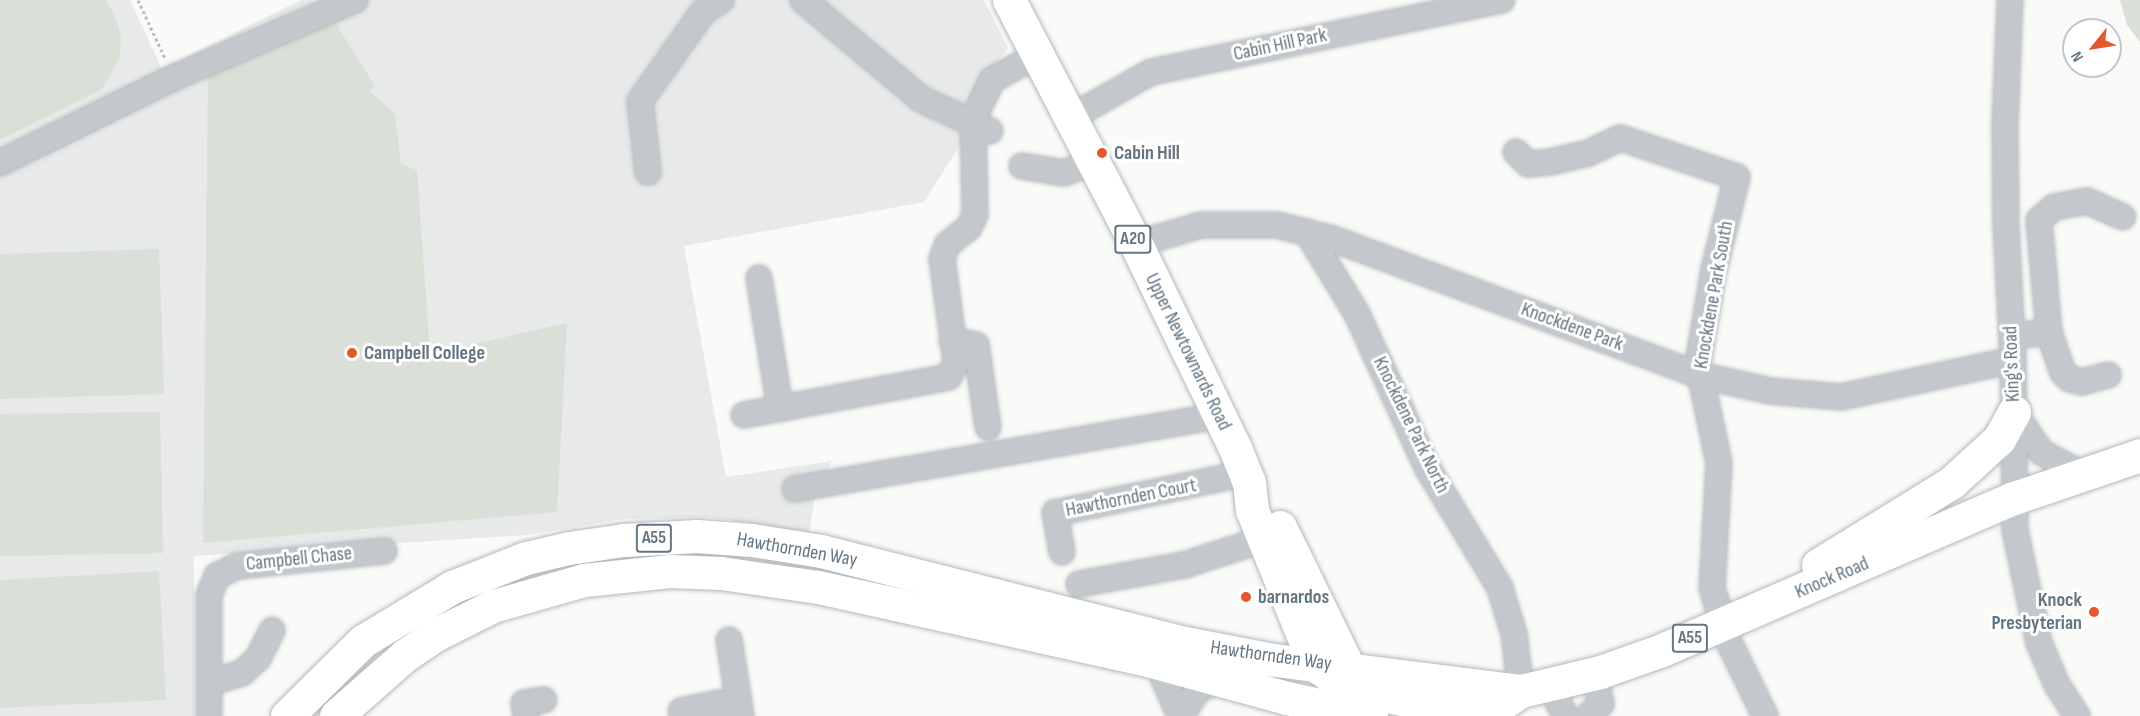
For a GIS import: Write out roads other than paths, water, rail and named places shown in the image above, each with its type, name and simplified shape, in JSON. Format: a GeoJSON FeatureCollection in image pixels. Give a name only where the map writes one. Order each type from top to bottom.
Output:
{"type":"FeatureCollection","features":[{"type":"Feature","properties":{"kind":"highway","name":"Upper Newtownards Road"},"geometry":{"type":"LineString","coordinates":[[1009,0],[1136,244],[1251,480],[1269,528],[1343,692]]}},
{"type":"Feature","properties":{"kind":"highway"},"geometry":{"type":"LineString","coordinates":[[1780,600],[1801,574],[1951,483],[1993,445],[2014,412]]}},
{"type":"Feature","properties":{"kind":"highway","name":"Knock Road"},"geometry":{"type":"LineString","coordinates":[[1343,692],[1395,672],[1513,699],[1595,674],[1724,625],[2014,498],[2140,455]]}},
{"type":"Feature","properties":{"kind":"highway"},"geometry":{"type":"LineString","coordinates":[[1251,480],[1273,495],[1343,626],[1395,672]]}},
{"type":"Feature","properties":{"kind":"highway","name":"Upper Newtownards Road"},"geometry":{"type":"LineString","coordinates":[[1269,528],[1291,607],[1343,692]]}},
{"type":"Feature","properties":{"kind":"highway","name":"Hawthornden Way"},"geometry":{"type":"LineString","coordinates":[[287,716],[363,641],[452,587],[525,558],[623,540],[697,536],[752,540],[821,551],[1072,598],[1185,643],[1343,692]]}},
{"type":"Feature","properties":{"kind":"highway","name":"Hawthornden Way"},"geometry":{"type":"LineString","coordinates":[[336,716],[404,656],[437,634],[493,606],[547,588],[644,571],[721,573],[818,587],[1157,663],[1287,698],[1343,692]]}},
{"type":"Feature","properties":{"kind":"highway"},"geometry":{"type":"LineString","coordinates":[[1072,598],[1089,608],[1257,645],[1283,630],[1291,607]]}},
{"type":"Feature","properties":{"kind":"highway"},"geometry":{"type":"LineString","coordinates":[[1343,692],[1406,700],[1513,699]]}},
{"type":"Feature","properties":{"kind":"street"},"geometry":{"type":"LineString","coordinates":[[0,163],[175,77],[355,0]]}},
{"type":"Feature","properties":{"kind":"street"},"geometry":{"type":"LineString","coordinates":[[648,172],[640,101],[703,12],[721,0]]}},
{"type":"Feature","properties":{"kind":"street"},"geometry":{"type":"LineString","coordinates":[[803,0],[921,99],[981,127]]}},
{"type":"Feature","properties":{"kind":"street","name":"Cabin Hill Park"},"geometry":{"type":"LineString","coordinates":[[1070,118],[1151,72],[1502,0]]}},
{"type":"Feature","properties":{"kind":"street","name":"King's Road"},"geometry":{"type":"LineString","coordinates":[[2010,0],[2005,145],[2013,360],[2014,498],[2018,551],[2036,633],[2046,663],[2077,716]]}},
{"type":"Feature","properties":{"kind":"street"},"geometry":{"type":"LineString","coordinates":[[744,415],[949,377],[956,362],[942,259],[947,245],[969,227],[975,214],[981,127],[992,80],[1037,55]]}},
{"type":"Feature","properties":{"kind":"street","name":"Knockdene Park South"},"geometry":{"type":"LineString","coordinates":[[1515,152],[1527,164],[1550,162],[1586,154],[1621,138],[1737,177],[1714,269],[1699,375],[1714,425],[1719,463],[1710,578],[1724,625],[1765,716]]}},
{"type":"Feature","properties":{"kind":"street"},"geometry":{"type":"LineString","coordinates":[[1022,166],[1064,173],[1093,161]]}},
{"type":"Feature","properties":{"kind":"street"},"geometry":{"type":"LineString","coordinates":[[2108,375],[2082,382],[2070,379],[2063,373],[2049,332],[2039,220],[2054,207],[2087,201],[2123,217]]}},
{"type":"Feature","properties":{"kind":"street","name":"Knockdene Park"},"geometry":{"type":"LineString","coordinates":[[1136,244],[1178,230],[1224,223],[1276,225],[1307,232],[1699,375],[1770,391],[1841,397],[2013,360]]}},
{"type":"Feature","properties":{"kind":"street","name":"Knockdene Park North"},"geometry":{"type":"LineString","coordinates":[[1307,232],[1357,314],[1428,469],[1500,588],[1514,634],[1513,699],[1565,716]]}},
{"type":"Feature","properties":{"kind":"street"},"geometry":{"type":"LineString","coordinates":[[759,278],[790,406]]}},
{"type":"Feature","properties":{"kind":"street"},"geometry":{"type":"LineString","coordinates":[[2012,336],[2049,332]]}},
{"type":"Feature","properties":{"kind":"street"},"geometry":{"type":"LineString","coordinates":[[952,340],[976,345],[988,427]]}},
{"type":"Feature","properties":{"kind":"street"},"geometry":{"type":"LineString","coordinates":[[2014,412],[2041,452],[2082,474]]}},
{"type":"Feature","properties":{"kind":"street"},"geometry":{"type":"LineString","coordinates":[[795,489],[1219,416]]}},
{"type":"Feature","properties":{"kind":"street","name":"Hawthornden Court"},"geometry":{"type":"LineString","coordinates":[[1062,552],[1055,513],[1251,480]]}},
{"type":"Feature","properties":{"kind":"street"},"geometry":{"type":"LineString","coordinates":[[1072,598],[1184,565],[1269,528]]}},
{"type":"Feature","properties":{"kind":"street","name":"Campbell Chase"},"geometry":{"type":"LineString","coordinates":[[209,716],[209,595],[211,585],[225,569],[384,551]]}},
{"type":"Feature","properties":{"kind":"street"},"geometry":{"type":"LineString","coordinates":[[209,683],[242,673],[258,658],[272,630]]}},
{"type":"Feature","properties":{"kind":"street"},"geometry":{"type":"LineString","coordinates":[[729,640],[741,715]]}},
{"type":"Feature","properties":{"kind":"street"},"geometry":{"type":"LineString","coordinates":[[1157,663],[1181,716]]}},
{"type":"Feature","properties":{"kind":"street"},"geometry":{"type":"LineString","coordinates":[[1588,716],[1601,704],[1595,674]]}},
{"type":"Feature","properties":{"kind":"street"},"geometry":{"type":"LineString","coordinates":[[1181,716],[1196,692],[1217,679]]}},
{"type":"Feature","properties":{"kind":"street"},"geometry":{"type":"LineString","coordinates":[[526,716],[524,703],[544,700]]}},
{"type":"Feature","properties":{"kind":"street"},"geometry":{"type":"LineString","coordinates":[[681,711],[719,703],[741,715]]}},
{"type":"Feature","properties":{"kind":"place","name":"Cabin Hill"},"geometry":{"type":"Point","coordinates":[1102,153]}},
{"type":"Feature","properties":{"kind":"place","name":"Campbell College"},"geometry":{"type":"Point","coordinates":[352,353]}},
{"type":"Feature","properties":{"kind":"place","name":"barnardos"},"geometry":{"type":"Point","coordinates":[1246,597]}},
{"type":"Feature","properties":{"kind":"place","name":"Knock Presbyterian"},"geometry":{"type":"Point","coordinates":[2094,612]}}]}
